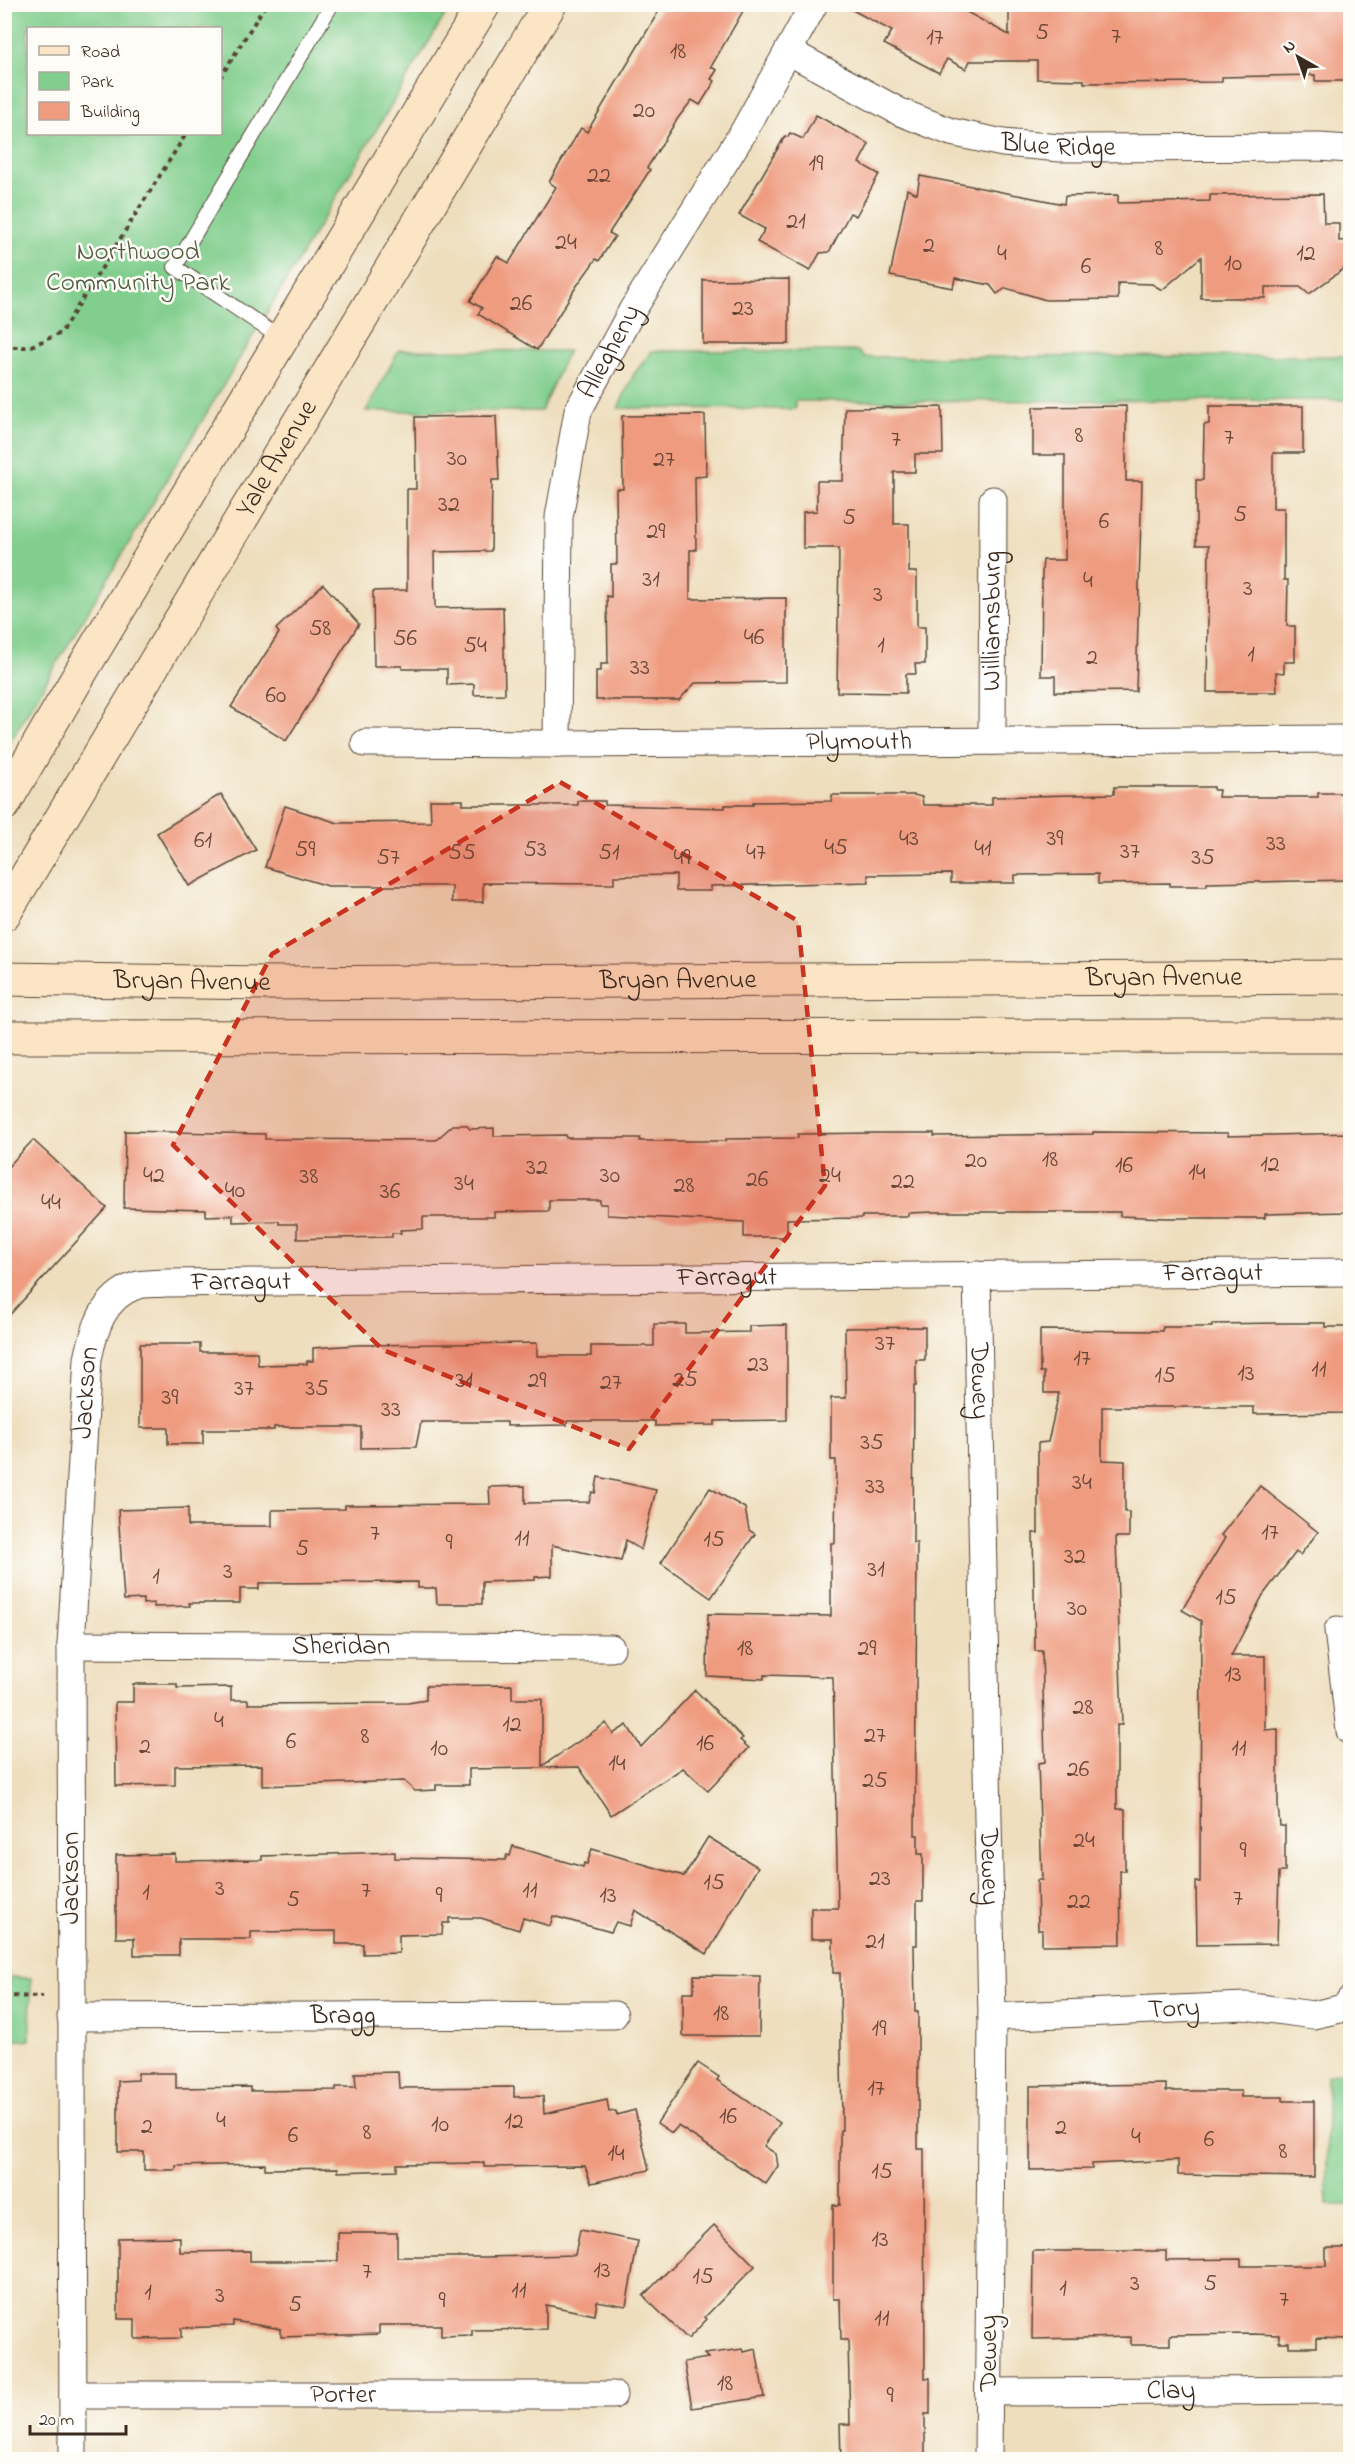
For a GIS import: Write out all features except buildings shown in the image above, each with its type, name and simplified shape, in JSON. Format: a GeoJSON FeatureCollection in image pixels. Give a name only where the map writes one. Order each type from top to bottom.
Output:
{"type":"FeatureCollection","features":[{"type":"Feature","properties":{"kind":"main road"},"geometry":{"type":"LineString","coordinates":[[4,804],[91,655],[484,4]]}},
{"type":"Feature","properties":{"kind":"main road","name":"Yale Avenue"},"geometry":{"type":"LineString","coordinates":[[4,914],[550,4]]}},
{"type":"Feature","properties":{"kind":"main road","name":"Bryan Avenue"},"geometry":{"type":"LineString","coordinates":[[4,979],[279,983],[1350,977]]}},
{"type":"Feature","properties":{"kind":"main road","name":"Bryan Avenue"},"geometry":{"type":"LineString","coordinates":[[4,1037],[1350,1036]]}},
{"type":"Feature","properties":{"kind":"street","name":"Allegheny"},"geometry":{"type":"LineString","coordinates":[[557,744],[559,517],[578,411],[633,309],[744,131],[814,4]]}},
{"type":"Feature","properties":{"kind":"street","name":"Blue Ridge"},"geometry":{"type":"LineString","coordinates":[[788,51],[900,112],[951,132],[1003,143],[1060,148],[1319,147],[1350,149]]}},
{"type":"Feature","properties":{"kind":"street","name":"Williamsburg"},"geometry":{"type":"LineString","coordinates":[[992,741],[993,500]]}},
{"type":"Feature","properties":{"kind":"street","name":"Plymouth"},"geometry":{"type":"LineString","coordinates":[[365,743],[1350,739]]}},
{"type":"Feature","properties":{"kind":"street","name":"Farragut"},"geometry":{"type":"LineString","coordinates":[[110,1303],[135,1286],[164,1283],[1350,1272]]}},
{"type":"Feature","properties":{"kind":"street","name":"Dewey"},"geometry":{"type":"LineString","coordinates":[[977,1275],[992,2017],[988,2460]]}},
{"type":"Feature","properties":{"kind":"street","name":"Jackson"},"geometry":{"type":"LineString","coordinates":[[72,2460],[71,1645],[88,1359],[94,1327],[110,1303]]}},
{"type":"Feature","properties":{"kind":"street"},"geometry":{"type":"LineString","coordinates":[[1338,1630],[1350,1731]]}},
{"type":"Feature","properties":{"kind":"street","name":"Sheridan"},"geometry":{"type":"LineString","coordinates":[[71,1645],[611,1648]]}},
{"type":"Feature","properties":{"kind":"street","name":"Tory"},"geometry":{"type":"LineString","coordinates":[[992,2017],[1245,2006],[1313,2015],[1344,2008],[1350,2000]]}},
{"type":"Feature","properties":{"kind":"street","name":"Bragg"},"geometry":{"type":"LineString","coordinates":[[71,2007],[614,2015]]}},
{"type":"Feature","properties":{"kind":"street","name":"Clay"},"geometry":{"type":"LineString","coordinates":[[989,2392],[1350,2390]]}},
{"type":"Feature","properties":{"kind":"street","name":"Porter"},"geometry":{"type":"LineString","coordinates":[[73,2395],[613,2394]]}},
{"type":"Feature","properties":{"kind":"lane"},"geometry":{"type":"LineString","coordinates":[[282,339],[175,267],[332,4]]}},
{"type":"Feature","properties":{"kind":"path"},"geometry":{"type":"LineString","coordinates":[[222,75],[266,4]]}},
{"type":"Feature","properties":{"kind":"path"},"geometry":{"type":"LineString","coordinates":[[4,347],[29,347],[61,333],[185,135]]}},
{"type":"Feature","properties":{"kind":"path"},"geometry":{"type":"LineString","coordinates":[[4,1996],[71,2007]]}},
{"type":"Feature","properties":{"kind":"highlighted area"},"geometry":{"type":"Polygon","coordinates":[[[560,782],[798,921],[825,1186],[629,1449],[383,1350],[173,1145],[272,954],[560,782]]]}},
{"type":"Feature","properties":{"kind":"green space","name":"Northwood Community Park"},"geometry":{"type":"Polygon","coordinates":[[[4,5],[451,5],[5,750],[4,5]]]}},
{"type":"Feature","properties":{"kind":"green space"},"geometry":{"type":"Polygon","coordinates":[[[399,350],[568,351],[541,411],[366,411],[399,350]]]}},
{"type":"Feature","properties":{"kind":"green space"},"geometry":{"type":"Polygon","coordinates":[[[652,351],[858,351],[864,357],[1350,356],[1350,400],[795,401],[795,409],[618,408],[634,374],[652,351]]]}},
{"type":"Feature","properties":{"kind":"green space"},"geometry":{"type":"Polygon","coordinates":[[[5,1977],[31,1978],[30,2040],[5,2040],[5,1977]]]}},
{"type":"Feature","properties":{"kind":"green space"},"geometry":{"type":"Polygon","coordinates":[[[1350,2070],[1350,2205],[1327,2205],[1327,2075],[1350,2070]]]}}]}
